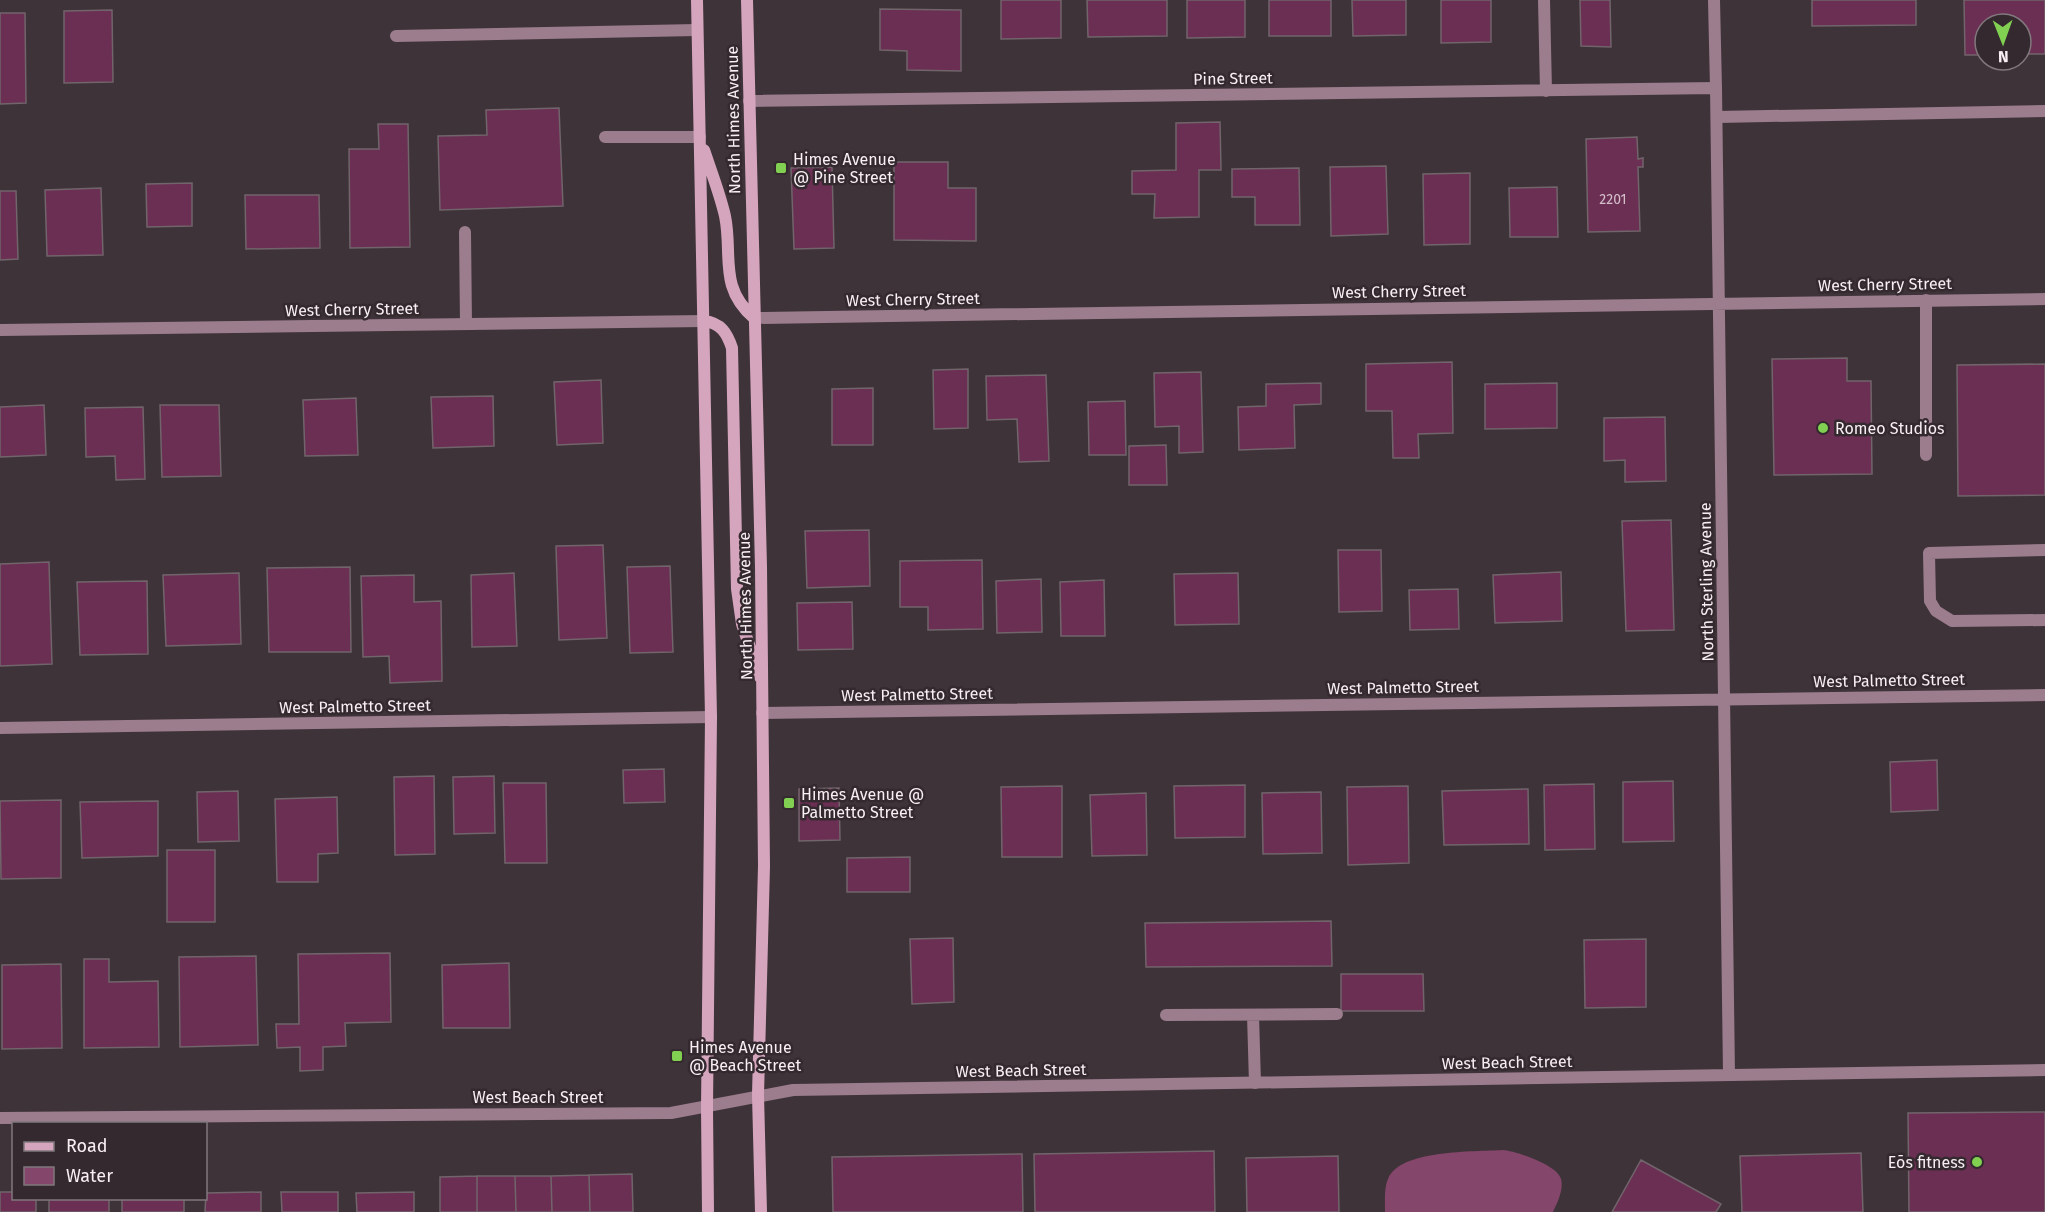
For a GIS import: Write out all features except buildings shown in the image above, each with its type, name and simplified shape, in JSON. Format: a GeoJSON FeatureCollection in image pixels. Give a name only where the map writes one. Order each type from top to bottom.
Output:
{"type":"FeatureCollection","features":[{"type":"Feature","properties":{"kind":"street","name":"North Himes Avenue"},"geometry":{"type":"LineString","coordinates":[[697,0],[711,717],[708,1212]]}},
{"type":"Feature","properties":{"kind":"street","name":"North Himes Avenue"},"geometry":{"type":"LineString","coordinates":[[747,0],[762,684],[764,866],[758,1095],[761,1212]]}},
{"type":"Feature","properties":{"kind":"street"},"geometry":{"type":"LineString","coordinates":[[1544,0],[1546,91]]}},
{"type":"Feature","properties":{"kind":"street","name":"North Sterling Avenue"},"geometry":{"type":"LineString","coordinates":[[1714,0],[1729,1075]]}},
{"type":"Feature","properties":{"kind":"street"},"geometry":{"type":"LineString","coordinates":[[396,36],[697,30]]}},
{"type":"Feature","properties":{"kind":"street","name":"Pine Street"},"geometry":{"type":"LineString","coordinates":[[749,101],[1716,88]]}},
{"type":"Feature","properties":{"kind":"street"},"geometry":{"type":"LineString","coordinates":[[1717,117],[2045,111]]}},
{"type":"Feature","properties":{"kind":"street"},"geometry":{"type":"LineString","coordinates":[[605,137],[700,137],[726,217],[726,259],[734,289],[741,307],[754,318]]}},
{"type":"Feature","properties":{"kind":"street"},"geometry":{"type":"LineString","coordinates":[[465,232],[466,324]]}},
{"type":"Feature","properties":{"kind":"street","name":"West Cherry Street"},"geometry":{"type":"LineString","coordinates":[[754,318],[2045,299]]}},
{"type":"Feature","properties":{"kind":"street"},"geometry":{"type":"LineString","coordinates":[[1926,300],[1926,455]]}},
{"type":"Feature","properties":{"kind":"street"},"geometry":{"type":"LineString","coordinates":[[704,321],[713,322],[722,328],[732,348],[737,590],[742,624],[762,684]]}},
{"type":"Feature","properties":{"kind":"street","name":"West Cherry Street"},"geometry":{"type":"LineString","coordinates":[[0,330],[704,321]]}},
{"type":"Feature","properties":{"kind":"street"},"geometry":{"type":"LineString","coordinates":[[2045,550],[1929,553],[1930,601],[1936,611],[1952,621],[2045,620]]}},
{"type":"Feature","properties":{"kind":"street","name":"West Palmetto Street"},"geometry":{"type":"LineString","coordinates":[[762,713],[2045,695]]}},
{"type":"Feature","properties":{"kind":"street","name":"West Palmetto Street"},"geometry":{"type":"LineString","coordinates":[[0,728],[711,717]]}},
{"type":"Feature","properties":{"kind":"street"},"geometry":{"type":"LineString","coordinates":[[1166,1015],[1337,1014]]}},
{"type":"Feature","properties":{"kind":"street"},"geometry":{"type":"LineString","coordinates":[[1253,1015],[1255,1083]]}},
{"type":"Feature","properties":{"kind":"street","name":"West Beach Street"},"geometry":{"type":"LineString","coordinates":[[0,1118],[671,1113],[707,1108],[758,1095],[805,1090],[2045,1070]]}},
{"type":"Feature","properties":{"kind":"water"},"geometry":{"type":"Polygon","coordinates":[[[1503,1150],[1536,1160],[1558,1174],[1562,1188],[1553,1212],[1385,1212],[1385,1191],[1388,1179],[1395,1169],[1407,1162],[1439,1154],[1503,1150]]]}},
{"type":"Feature","properties":{"kind":"place","name":"Himes Avenue @ Pine Street"},"geometry":{"type":"Point","coordinates":[781,168]}},
{"type":"Feature","properties":{"kind":"place","name":"Romeo Studios"},"geometry":{"type":"Point","coordinates":[1823,428]}},
{"type":"Feature","properties":{"kind":"place","name":"Himes Avenue @ Palmetto Street"},"geometry":{"type":"Point","coordinates":[789,803]}},
{"type":"Feature","properties":{"kind":"place","name":"Himes Avenue @ Beach Street"},"geometry":{"type":"Point","coordinates":[677,1056]}},
{"type":"Feature","properties":{"kind":"place","name":"Eōs fitness"},"geometry":{"type":"Point","coordinates":[1977,1162]}}]}
